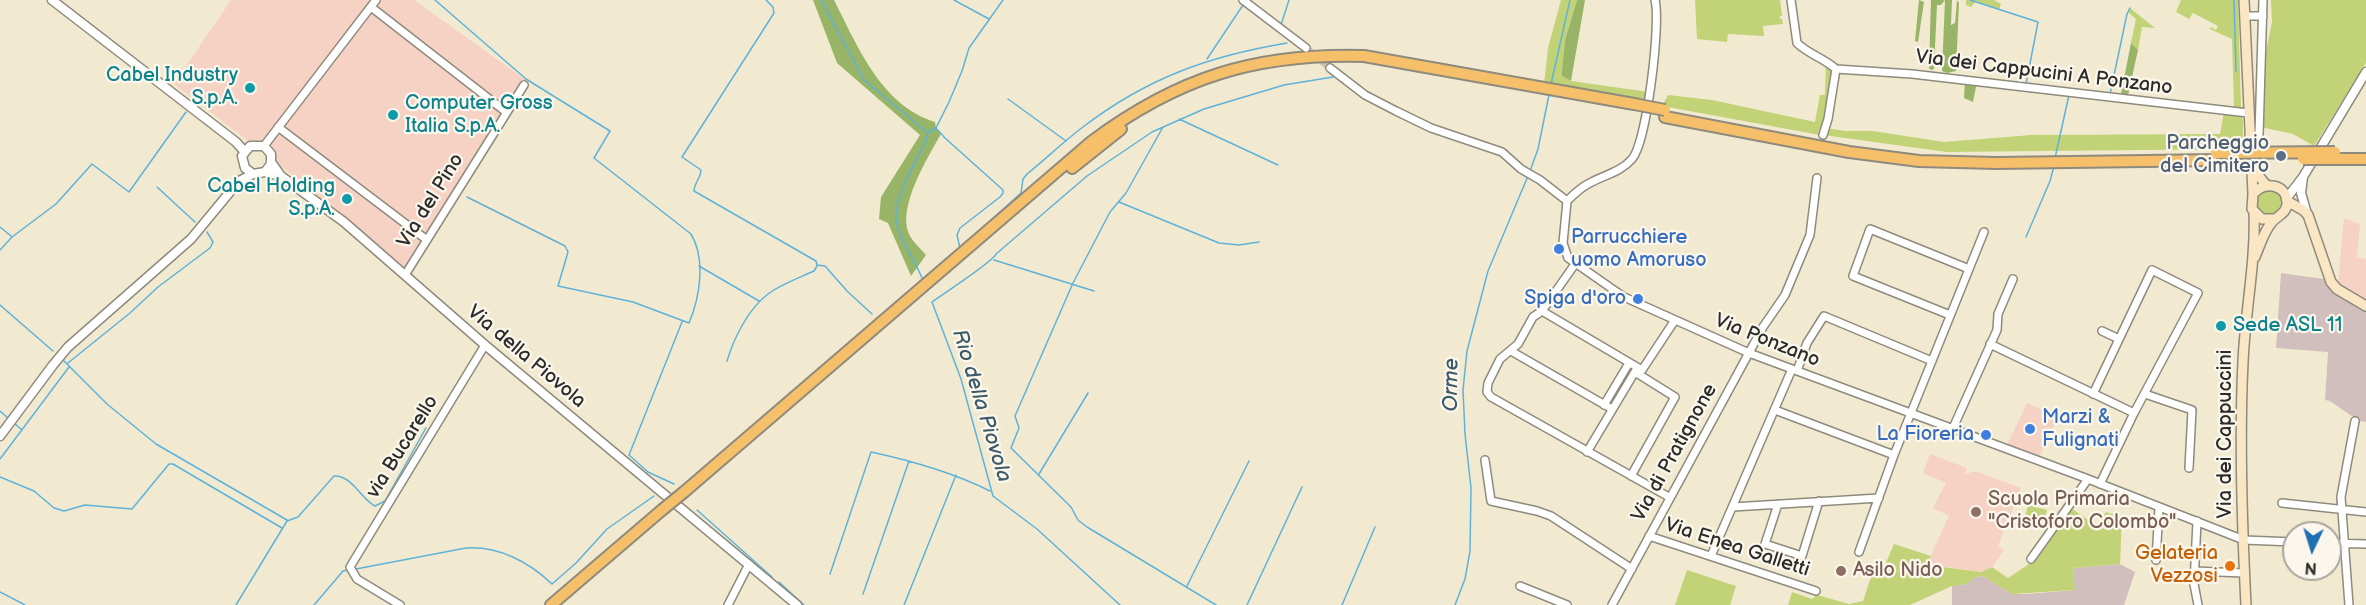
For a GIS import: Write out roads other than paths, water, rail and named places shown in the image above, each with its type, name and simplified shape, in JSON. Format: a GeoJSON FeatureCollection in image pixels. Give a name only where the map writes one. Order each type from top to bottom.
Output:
{"type":"FeatureCollection","features":[{"type":"Feature","properties":{"kind":"highway"},"geometry":{"type":"LineString","coordinates":[[561,605],[686,494],[1122,128],[1146,112],[1181,94],[1255,70],[1327,62],[1388,65],[1851,145],[1930,155],[2218,157],[2335,155],[2366,152]]}},
{"type":"Feature","properties":{"kind":"highway"},"geometry":{"type":"LineString","coordinates":[[2335,155],[2366,159]]}},
{"type":"Feature","properties":{"kind":"highway"},"geometry":{"type":"LineString","coordinates":[[551,605],[665,512]]}},
{"type":"Feature","properties":{"kind":"main road","name":"Via dei Cappuccini"},"geometry":{"type":"LineString","coordinates":[[2244,0],[2249,152],[2253,195],[2251,202],[2254,212],[2243,364],[2246,605]]}},
{"type":"Feature","properties":{"kind":"main road"},"geometry":{"type":"LineString","coordinates":[[2249,152],[2258,176],[2266,185]]}},
{"type":"Feature","properties":{"kind":"main road"},"geometry":{"type":"LineString","coordinates":[[2253,195],[2258,188],[2266,185],[2277,186],[2283,192],[2286,200],[2283,213],[2298,213],[2309,220]]}},
{"type":"Feature","properties":{"kind":"main road"},"geometry":{"type":"LineString","coordinates":[[2286,200],[2303,210],[2309,220],[2331,282],[2337,290],[2366,306]]}},
{"type":"Feature","properties":{"kind":"main road"},"geometry":{"type":"LineString","coordinates":[[2254,212],[2262,219],[2274,219]]}},
{"type":"Feature","properties":{"kind":"main road","name":"Via dei Cappuccini"},"geometry":{"type":"LineString","coordinates":[[2252,264],[2266,231],[2274,219],[2283,213]]}},
{"type":"Feature","properties":{"kind":"street"},"geometry":{"type":"LineString","coordinates":[[52,0],[247,149],[264,146],[376,0]]}},
{"type":"Feature","properties":{"kind":"street"},"geometry":{"type":"LineString","coordinates":[[1244,0],[1306,48]]}},
{"type":"Feature","properties":{"kind":"street"},"geometry":{"type":"LineString","coordinates":[[1655,0],[1657,18],[1649,90],[1637,152],[1618,170],[1588,183],[1567,201],[1563,243],[1568,258],[1575,264],[1542,311],[1533,318],[1518,344],[1500,359],[1486,388],[1491,397],[1669,497]]}},
{"type":"Feature","properties":{"kind":"street"},"geometry":{"type":"LineString","coordinates":[[1791,0],[1797,43],[1826,60],[1836,69],[1828,119],[1823,135]]}},
{"type":"Feature","properties":{"kind":"street"},"geometry":{"type":"LineString","coordinates":[[2249,137],[2259,135],[2259,71],[2264,0]]}},
{"type":"Feature","properties":{"kind":"street"},"geometry":{"type":"LineString","coordinates":[[371,7],[506,112]]}},
{"type":"Feature","properties":{"kind":"street"},"geometry":{"type":"LineString","coordinates":[[2245,16],[2263,16]]}},
{"type":"Feature","properties":{"kind":"street"},"geometry":{"type":"LineString","coordinates":[[1330,68],[1365,95],[1431,128],[1502,152],[1521,169],[1540,180],[1567,201]]}},
{"type":"Feature","properties":{"kind":"street","name":"Via dei Cappucini A Ponzano"},"geometry":{"type":"LineString","coordinates":[[1836,69],[1912,74],[2248,113]]}},
{"type":"Feature","properties":{"kind":"street"},"geometry":{"type":"LineString","coordinates":[[2286,200],[2304,175],[2366,72]]}},
{"type":"Feature","properties":{"kind":"street","name":"Via del Pino"},"geometry":{"type":"LineString","coordinates":[[405,275],[524,85]]}},
{"type":"Feature","properties":{"kind":"street"},"geometry":{"type":"LineString","coordinates":[[278,127],[427,240]]}},
{"type":"Feature","properties":{"kind":"street"},"geometry":{"type":"LineString","coordinates":[[264,146],[271,154],[272,162],[281,176]]}},
{"type":"Feature","properties":{"kind":"street"},"geometry":{"type":"LineString","coordinates":[[239,181],[247,149]]}},
{"type":"Feature","properties":{"kind":"street"},"geometry":{"type":"LineString","coordinates":[[264,172],[272,162]]}},
{"type":"Feature","properties":{"kind":"street"},"geometry":{"type":"LineString","coordinates":[[243,164],[253,174]]}},
{"type":"Feature","properties":{"kind":"street"},"geometry":{"type":"LineString","coordinates":[[0,436],[68,348],[191,239],[239,181],[253,174],[264,172],[281,176]]}},
{"type":"Feature","properties":{"kind":"street"},"geometry":{"type":"LineString","coordinates":[[2277,186],[2286,187],[2304,175]]}},
{"type":"Feature","properties":{"kind":"street"},"geometry":{"type":"LineString","coordinates":[[2304,175],[2301,193],[2309,220]]}},
{"type":"Feature","properties":{"kind":"street","name":"Via della Piovola"},"geometry":{"type":"LineString","coordinates":[[281,176],[344,222],[485,345],[797,605]]}},
{"type":"Feature","properties":{"kind":"street","name":"Via di Pratignone"},"geometry":{"type":"LineString","coordinates":[[1612,605],[1749,353],[1785,294],[1810,235],[1817,178]]}},
{"type":"Feature","properties":{"kind":"street"},"geometry":{"type":"LineString","coordinates":[[1950,315],[1853,276],[1870,229],[1969,269]]}},
{"type":"Feature","properties":{"kind":"street"},"geometry":{"type":"LineString","coordinates":[[1859,552],[1894,455],[1984,232]]}},
{"type":"Feature","properties":{"kind":"street","name":"Via Ponzano"},"geometry":{"type":"LineString","coordinates":[[1575,264],[1624,297],[1749,353],[1953,428],[2244,540],[2282,542]]}},
{"type":"Feature","properties":{"kind":"street"},"geometry":{"type":"LineString","coordinates":[[2093,394],[2152,270],[2198,293],[2134,413],[2100,484]]}},
{"type":"Feature","properties":{"kind":"street"},"geometry":{"type":"LineString","coordinates":[[1953,428],[1998,327],[2000,311],[2013,279]]}},
{"type":"Feature","properties":{"kind":"street"},"geometry":{"type":"LineString","coordinates":[[1542,311],[1629,363],[1675,397],[1630,476]]}},
{"type":"Feature","properties":{"kind":"street"},"geometry":{"type":"LineString","coordinates":[[1711,556],[1775,410],[1807,343],[1824,316],[1932,361]]}},
{"type":"Feature","properties":{"kind":"street"},"geometry":{"type":"LineString","coordinates":[[1587,452],[1612,409],[1674,320]]}},
{"type":"Feature","properties":{"kind":"street"},"geometry":{"type":"LineString","coordinates":[[2102,331],[2119,339]]}},
{"type":"Feature","properties":{"kind":"street"},"geometry":{"type":"LineString","coordinates":[[1990,344],[2134,413]]}},
{"type":"Feature","properties":{"kind":"street","name":"via Bucarello"},"geometry":{"type":"LineString","coordinates":[[400,605],[357,579],[350,567],[485,345]]}},
{"type":"Feature","properties":{"kind":"street"},"geometry":{"type":"LineString","coordinates":[[1511,351],[1612,409]]}},
{"type":"Feature","properties":{"kind":"street"},"geometry":{"type":"LineString","coordinates":[[1604,405],[1629,363]]}},
{"type":"Feature","properties":{"kind":"street"},"geometry":{"type":"LineString","coordinates":[[2145,394],[2192,410],[2189,468]]}},
{"type":"Feature","properties":{"kind":"street"},"geometry":{"type":"LineString","coordinates":[[1775,410],[1894,455]]}},
{"type":"Feature","properties":{"kind":"street"},"geometry":{"type":"LineString","coordinates":[[2349,605],[2341,508],[2342,488],[2355,422]]}},
{"type":"Feature","properties":{"kind":"street"},"geometry":{"type":"LineString","coordinates":[[1485,460],[1491,501],[1551,516],[1632,569]]}},
{"type":"Feature","properties":{"kind":"street"},"geometry":{"type":"LineString","coordinates":[[2031,559],[2088,479]]}},
{"type":"Feature","properties":{"kind":"street"},"geometry":{"type":"LineString","coordinates":[[1733,507],[1879,498]]}},
{"type":"Feature","properties":{"kind":"street"},"geometry":{"type":"LineString","coordinates":[[1778,504],[1766,544],[1802,556],[1819,501]]}},
{"type":"Feature","properties":{"kind":"street"},"geometry":{"type":"LineString","coordinates":[[2282,503],[2366,512]]}},
{"type":"Feature","properties":{"kind":"street"},"geometry":{"type":"LineString","coordinates":[[2156,560],[2159,508]]}},
{"type":"Feature","properties":{"kind":"street"},"geometry":{"type":"LineString","coordinates":[[2197,521],[2194,587],[2198,605]]}},
{"type":"Feature","properties":{"kind":"street","name":"Via Enea Galletti"},"geometry":{"type":"LineString","coordinates":[[1649,536],[1816,591]]}},
{"type":"Feature","properties":{"kind":"street"},"geometry":{"type":"LineString","coordinates":[[2344,543],[2366,544]]}},
{"type":"Feature","properties":{"kind":"street"},"geometry":{"type":"LineString","coordinates":[[728,605],[749,564]]}},
{"type":"Feature","properties":{"kind":"street"},"geometry":{"type":"LineString","coordinates":[[2194,571],[2244,573]]}},
{"type":"Feature","properties":{"kind":"street"},"geometry":{"type":"LineString","coordinates":[[1520,586],[1567,605]]}},
{"type":"Feature","properties":{"kind":"waterway"},"geometry":{"type":"LineString","coordinates":[[435,0],[526,79],[610,131],[594,158],[691,234],[699,255],[700,278],[696,302],[689,323],[633,302],[558,286],[568,252],[565,246],[467,197]]}},
{"type":"Feature","properties":{"kind":"waterway"},"geometry":{"type":"LineString","coordinates":[[766,0],[773,7],[774,13],[682,157],[701,170],[694,191],[816,261],[817,265],[825,266],[872,314]]}},
{"type":"Feature","properties":{"kind":"waterway","name":"Rio della Piovola"},"geometry":{"type":"LineString","coordinates":[[821,0],[864,80],[927,132]]}},
{"type":"Feature","properties":{"kind":"waterway"},"geometry":{"type":"LineString","coordinates":[[954,0],[989,19]]}},
{"type":"Feature","properties":{"kind":"waterway"},"geometry":{"type":"LineString","coordinates":[[928,132],[936,128],[949,102],[969,48],[1003,0]]}},
{"type":"Feature","properties":{"kind":"waterway"},"geometry":{"type":"LineString","coordinates":[[1281,25],[1289,0]]}},
{"type":"Feature","properties":{"kind":"waterway","name":"Orme"},"geometry":{"type":"LineString","coordinates":[[1551,84],[1570,0]]}},
{"type":"Feature","properties":{"kind":"waterway"},"geometry":{"type":"LineString","coordinates":[[1970,0],[2038,22],[2026,84]]}},
{"type":"Feature","properties":{"kind":"waterway"},"geometry":{"type":"LineString","coordinates":[[2234,0],[2236,71]]}},
{"type":"Feature","properties":{"kind":"waterway"},"geometry":{"type":"LineString","coordinates":[[1207,59],[1243,5]]}},
{"type":"Feature","properties":{"kind":"waterway"},"geometry":{"type":"LineString","coordinates":[[2110,94],[2130,8]]}},
{"type":"Feature","properties":{"kind":"waterway"},"geometry":{"type":"LineString","coordinates":[[967,242],[1021,193],[1023,179],[1027,174],[1076,132],[1131,95],[1155,82],[1205,62],[1287,43]]}},
{"type":"Feature","properties":{"kind":"waterway"},"geometry":{"type":"LineString","coordinates":[[1120,605],[1037,529],[993,496],[961,379],[932,302],[986,264],[1087,176],[1152,132],[1204,109],[1284,85],[1333,77]]}},
{"type":"Feature","properties":{"kind":"waterway"},"geometry":{"type":"LineString","coordinates":[[2025,91],[2068,95]]}},
{"type":"Feature","properties":{"kind":"waterway","name":"Orme"},"geometry":{"type":"LineString","coordinates":[[1530,171],[1538,149],[1549,95]]}},
{"type":"Feature","properties":{"kind":"waterway"},"geometry":{"type":"LineString","coordinates":[[2055,158],[2069,95]]}},
{"type":"Feature","properties":{"kind":"waterway"},"geometry":{"type":"LineString","coordinates":[[1008,99],[1066,141]]}},
{"type":"Feature","properties":{"kind":"waterway"},"geometry":{"type":"LineString","coordinates":[[0,250],[12,237],[56,204],[92,164],[129,192],[186,112]]}},
{"type":"Feature","properties":{"kind":"waterway"},"geometry":{"type":"LineString","coordinates":[[1179,119],[1278,165]]}},
{"type":"Feature","properties":{"kind":"waterway"},"geometry":{"type":"LineString","coordinates":[[1163,127],[1126,193],[1110,212],[1073,283],[1015,416],[1019,428],[1011,448],[1071,507],[1078,520],[1087,527],[1216,605]]}},
{"type":"Feature","properties":{"kind":"waterway"},"geometry":{"type":"LineString","coordinates":[[936,128],[1003,190],[1000,197],[960,228],[957,235],[960,248]]}},
{"type":"Feature","properties":{"kind":"waterway","name":"Rio della Piovola"},"geometry":{"type":"LineString","coordinates":[[923,280],[901,236],[896,219],[904,185],[928,133]]}},
{"type":"Feature","properties":{"kind":"waterway"},"geometry":{"type":"LineString","coordinates":[[2026,237],[2054,166]]}},
{"type":"Feature","properties":{"kind":"waterway","name":"Orme"},"geometry":{"type":"LineString","coordinates":[[1455,605],[1465,579],[1470,551],[1471,488],[1463,390],[1467,351],[1488,271],[1528,176]]}},
{"type":"Feature","properties":{"kind":"waterway"},"geometry":{"type":"LineString","coordinates":[[157,187],[195,222]]}},
{"type":"Feature","properties":{"kind":"waterway"},"geometry":{"type":"LineString","coordinates":[[1119,202],[1219,243],[1239,245],[1259,242]]}},
{"type":"Feature","properties":{"kind":"waterway"},"geometry":{"type":"LineString","coordinates":[[0,227],[11,236]]}},
{"type":"Feature","properties":{"kind":"waterway"},"geometry":{"type":"LineString","coordinates":[[68,363],[158,287],[210,248],[213,242],[207,232]]}},
{"type":"Feature","properties":{"kind":"waterway"},"geometry":{"type":"LineString","coordinates":[[994,260],[1094,291]]}},
{"type":"Feature","properties":{"kind":"waterway"},"geometry":{"type":"LineString","coordinates":[[699,266],[759,301]]}},
{"type":"Feature","properties":{"kind":"waterway"},"geometry":{"type":"LineString","coordinates":[[727,361],[743,324],[761,300],[779,287],[814,271],[817,266]]}},
{"type":"Feature","properties":{"kind":"waterway"},"geometry":{"type":"LineString","coordinates":[[0,305],[53,351]]}},
{"type":"Feature","properties":{"kind":"waterway"},"geometry":{"type":"LineString","coordinates":[[674,484],[648,472],[629,455],[682,322]]}},
{"type":"Feature","properties":{"kind":"waterway"},"geometry":{"type":"LineString","coordinates":[[63,360],[107,404],[156,444],[287,520]]}},
{"type":"Feature","properties":{"kind":"waterway"},"geometry":{"type":"LineString","coordinates":[[0,459],[69,367]]}},
{"type":"Feature","properties":{"kind":"waterway"},"geometry":{"type":"LineString","coordinates":[[1039,474],[1088,393]]}},
{"type":"Feature","properties":{"kind":"waterway"},"geometry":{"type":"LineString","coordinates":[[0,411],[8,418]]}},
{"type":"Feature","properties":{"kind":"waterway"},"geometry":{"type":"LineString","coordinates":[[14,423],[22,430]]}},
{"type":"Feature","properties":{"kind":"waterway"},"geometry":{"type":"LineString","coordinates":[[236,605],[287,521],[298,517],[334,476],[346,479],[375,506],[385,501],[426,428]]}},
{"type":"Feature","properties":{"kind":"waterway"},"geometry":{"type":"LineString","coordinates":[[830,574],[871,452],[932,468],[990,491]]}},
{"type":"Feature","properties":{"kind":"waterway"},"geometry":{"type":"LineString","coordinates":[[863,594],[909,461]]}},
{"type":"Feature","properties":{"kind":"waterway"},"geometry":{"type":"LineString","coordinates":[[1187,586],[1249,461]]}},
{"type":"Feature","properties":{"kind":"waterway"},"geometry":{"type":"LineString","coordinates":[[0,477],[34,491],[54,508],[64,511],[85,505],[132,509],[169,464],[173,464],[282,528]]}},
{"type":"Feature","properties":{"kind":"waterway"},"geometry":{"type":"LineString","coordinates":[[904,605],[956,475]]}},
{"type":"Feature","properties":{"kind":"waterway"},"geometry":{"type":"LineString","coordinates":[[1247,605],[1302,487]]}},
{"type":"Feature","properties":{"kind":"waterway"},"geometry":{"type":"LineString","coordinates":[[356,569],[466,548],[478,548],[513,557],[534,569],[552,584],[576,563],[607,529],[654,496]]}},
{"type":"Feature","properties":{"kind":"waterway"},"geometry":{"type":"LineString","coordinates":[[697,510],[772,577]]}},
{"type":"Feature","properties":{"kind":"waterway"},"geometry":{"type":"LineString","coordinates":[[1342,605],[1375,527]]}},
{"type":"Feature","properties":{"kind":"waterway"},"geometry":{"type":"LineString","coordinates":[[314,605],[343,571],[348,570]]}},
{"type":"Feature","properties":{"kind":"waterway"},"geometry":{"type":"LineString","coordinates":[[779,582],[804,605]]}},
{"type":"Feature","properties":{"kind":"waterway"},"geometry":{"type":"LineString","coordinates":[[0,592],[25,605]]}},
{"type":"Feature","properties":{"kind":"tunnel"},"geometry":{"type":"LineString","coordinates":[[1306,48],[1330,68]]}},
{"type":"Feature","properties":{"kind":"place","name":"Cabel Industry S.p.A."},"geometry":{"type":"Point","coordinates":[250,88]}},
{"type":"Feature","properties":{"kind":"place","name":"Computer Gross Italia S.p.A."},"geometry":{"type":"Point","coordinates":[393,115]}},
{"type":"Feature","properties":{"kind":"place","name":"Parcheggio del Cimitero"},"geometry":{"type":"Point","coordinates":[2281,156]}},
{"type":"Feature","properties":{"kind":"place","name":"Cabel Holding S.p.A."},"geometry":{"type":"Point","coordinates":[347,199]}},
{"type":"Feature","properties":{"kind":"place","name":"Parrucchiere uomo Amoruso"},"geometry":{"type":"Point","coordinates":[1559,249]}},
{"type":"Feature","properties":{"kind":"place","name":"Spiga d'oro"},"geometry":{"type":"Point","coordinates":[1638,299]}},
{"type":"Feature","properties":{"kind":"place","name":"Sede ASL 11"},"geometry":{"type":"Point","coordinates":[2221,326]}},
{"type":"Feature","properties":{"kind":"place","name":"Marzi & Fulignati"},"geometry":{"type":"Point","coordinates":[2030,429]}},
{"type":"Feature","properties":{"kind":"place","name":"La Fioreria"},"geometry":{"type":"Point","coordinates":[1986,435]}},
{"type":"Feature","properties":{"kind":"place","name":"Scuola Primaria \"Cristoforo Colombo\""},"geometry":{"type":"Point","coordinates":[1976,512]}},
{"type":"Feature","properties":{"kind":"place","name":"Gelateria Vezzosi"},"geometry":{"type":"Point","coordinates":[2230,566]}},
{"type":"Feature","properties":{"kind":"place","name":"Asilo Nido"},"geometry":{"type":"Point","coordinates":[1841,571]}}]}
